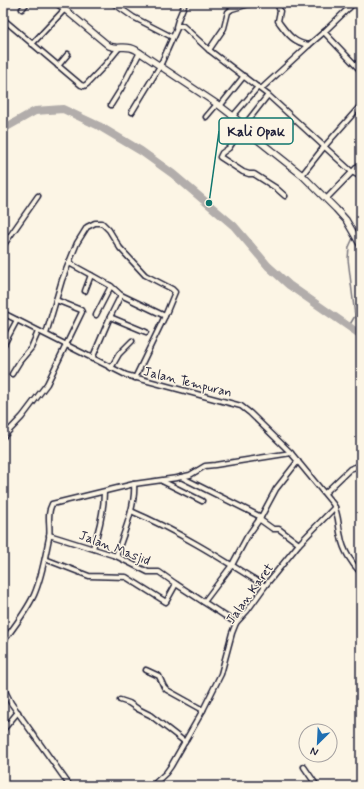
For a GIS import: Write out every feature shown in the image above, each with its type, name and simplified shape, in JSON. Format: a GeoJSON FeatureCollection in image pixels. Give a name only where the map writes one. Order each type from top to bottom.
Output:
{"type":"FeatureCollection","features":[{"type":"Feature","properties":{"kind":"street"},"geometry":{"type":"LineString","coordinates":[[22,9],[27,3]]}},
{"type":"Feature","properties":{"kind":"street"},"geometry":{"type":"LineString","coordinates":[[57,3],[107,44],[112,47],[119,48],[125,46],[130,47],[140,52],[233,116],[243,127],[302,175],[327,198],[346,220],[361,246]]}},
{"type":"Feature","properties":{"kind":"street"},"geometry":{"type":"LineString","coordinates":[[113,3],[133,17],[172,37]]}},
{"type":"Feature","properties":{"kind":"street"},"geometry":{"type":"LineString","coordinates":[[176,30],[178,20],[185,3]]}},
{"type":"Feature","properties":{"kind":"street"},"geometry":{"type":"LineString","coordinates":[[210,50],[224,28],[228,12],[232,9],[253,3]]}},
{"type":"Feature","properties":{"kind":"street"},"geometry":{"type":"LineString","coordinates":[[277,3],[280,11],[278,21],[288,36],[296,41],[309,45]]}},
{"type":"Feature","properties":{"kind":"street"},"geometry":{"type":"LineString","coordinates":[[344,3],[349,8]]}},
{"type":"Feature","properties":{"kind":"street"},"geometry":{"type":"LineString","coordinates":[[233,116],[259,88],[324,32],[354,3]]}},
{"type":"Feature","properties":{"kind":"street"},"geometry":{"type":"LineString","coordinates":[[32,44],[65,9]]}},
{"type":"Feature","properties":{"kind":"street"},"geometry":{"type":"LineString","coordinates":[[3,19],[84,86],[106,64],[119,48]]}},
{"type":"Feature","properties":{"kind":"street"},"geometry":{"type":"LineString","coordinates":[[132,112],[160,66],[178,26],[183,26],[210,50],[268,95],[352,172],[361,177]]}},
{"type":"Feature","properties":{"kind":"street"},"geometry":{"type":"LineString","coordinates":[[324,32],[361,71]]}},
{"type":"Feature","properties":{"kind":"street"},"geometry":{"type":"LineString","coordinates":[[111,105],[140,52]]}},
{"type":"Feature","properties":{"kind":"street"},"geometry":{"type":"LineString","coordinates":[[58,66],[68,54]]}},
{"type":"Feature","properties":{"kind":"street"},"geometry":{"type":"LineString","coordinates":[[206,117],[219,105],[244,76]]}},
{"type":"Feature","properties":{"kind":"street"},"geometry":{"type":"LineString","coordinates":[[268,95],[243,127],[230,148],[220,157],[244,172],[254,174],[276,188],[285,196]]}},
{"type":"Feature","properties":{"kind":"street"},"geometry":{"type":"LineString","coordinates":[[302,175],[360,106]]}},
{"type":"Feature","properties":{"kind":"street"},"geometry":{"type":"LineString","coordinates":[[327,198],[361,163]]}},
{"type":"Feature","properties":{"kind":"street"},"geometry":{"type":"LineString","coordinates":[[3,246],[38,196]]}},
{"type":"Feature","properties":{"kind":"street"},"geometry":{"type":"LineString","coordinates":[[46,334],[56,300],[77,243],[87,227],[95,223],[102,223],[109,230],[120,248],[145,276],[174,290],[174,297],[136,378]]}},
{"type":"Feature","properties":{"kind":"street"},"geometry":{"type":"LineString","coordinates":[[69,263],[110,286],[121,295],[165,316]]}},
{"type":"Feature","properties":{"kind":"street"},"geometry":{"type":"LineString","coordinates":[[85,291],[91,275]]}},
{"type":"Feature","properties":{"kind":"street"},"geometry":{"type":"LineString","coordinates":[[96,315],[110,286]]}},
{"type":"Feature","properties":{"kind":"street"},"geometry":{"type":"LineString","coordinates":[[92,359],[110,316],[121,295]]}},
{"type":"Feature","properties":{"kind":"street"},"geometry":{"type":"LineString","coordinates":[[3,437],[22,417],[47,384],[82,312],[81,310],[56,300]]}},
{"type":"Feature","properties":{"kind":"street","name":"Jalan Tempuran"},"geometry":{"type":"LineString","coordinates":[[3,314],[38,332],[46,334],[92,359],[136,378],[241,406],[291,453],[335,507]]}},
{"type":"Feature","properties":{"kind":"street"},"geometry":{"type":"LineString","coordinates":[[110,316],[146,332]]}},
{"type":"Feature","properties":{"kind":"street"},"geometry":{"type":"LineString","coordinates":[[3,346],[17,320]]}},
{"type":"Feature","properties":{"kind":"street"},"geometry":{"type":"LineString","coordinates":[[12,374],[20,361],[31,348],[38,332]]}},
{"type":"Feature","properties":{"kind":"street"},"geometry":{"type":"LineString","coordinates":[[111,368],[119,354],[132,341]]}},
{"type":"Feature","properties":{"kind":"street"},"geometry":{"type":"LineString","coordinates":[[3,642],[34,595],[45,559],[49,535],[48,513],[52,504],[134,484],[181,478],[190,475],[205,466],[291,453]]}},
{"type":"Feature","properties":{"kind":"street"},"geometry":{"type":"LineString","coordinates":[[204,602],[232,565],[276,489],[298,461]]}},
{"type":"Feature","properties":{"kind":"street"},"geometry":{"type":"LineString","coordinates":[[325,493],[350,469],[361,464]]}},
{"type":"Feature","properties":{"kind":"street"},"geometry":{"type":"LineString","coordinates":[[181,478],[260,518],[273,529],[280,529],[299,544]]}},
{"type":"Feature","properties":{"kind":"street"},"geometry":{"type":"LineString","coordinates":[[162,481],[202,502]]}},
{"type":"Feature","properties":{"kind":"street"},"geometry":{"type":"LineString","coordinates":[[116,556],[131,511],[134,495],[134,484]]}},
{"type":"Feature","properties":{"kind":"street"},"geometry":{"type":"LineString","coordinates":[[93,548],[100,530],[104,492]]}},
{"type":"Feature","properties":{"kind":"street"},"geometry":{"type":"LineString","coordinates":[[335,507],[343,545],[361,573]]}},
{"type":"Feature","properties":{"kind":"street","name":"Jalan Karet"},"geometry":{"type":"LineString","coordinates":[[152,786],[166,773],[203,710],[221,674],[236,623],[299,544],[335,507]]}},
{"type":"Feature","properties":{"kind":"street"},"geometry":{"type":"LineString","coordinates":[[131,511],[154,521],[232,565],[265,586]]}},
{"type":"Feature","properties":{"kind":"street","name":"Jalan Masjid"},"geometry":{"type":"LineString","coordinates":[[49,535],[116,556],[145,571],[159,572],[176,584]]}},
{"type":"Feature","properties":{"kind":"street"},"geometry":{"type":"LineString","coordinates":[[45,559],[89,576],[126,577],[166,602],[176,584],[236,623]]}},
{"type":"Feature","properties":{"kind":"street"},"geometry":{"type":"LineString","coordinates":[[146,670],[159,676],[167,690],[203,710]]}},
{"type":"Feature","properties":{"kind":"street"},"geometry":{"type":"LineString","coordinates":[[3,687],[11,703],[70,786]]}},
{"type":"Feature","properties":{"kind":"street"},"geometry":{"type":"LineString","coordinates":[[120,700],[129,703],[150,715],[185,742]]}},
{"type":"Feature","properties":{"kind":"street"},"geometry":{"type":"LineString","coordinates":[[3,730],[18,712]]}},
{"type":"Feature","properties":{"kind":"street"},"geometry":{"type":"LineString","coordinates":[[304,767],[317,786]]}},
{"type":"Feature","properties":{"kind":"waterway"},"geometry":{"type":"LineString","coordinates":[[3,129],[35,111],[63,109],[99,126],[141,151],[173,174],[234,226],[268,266],[289,285],[361,335]]}},
{"type":"Feature","properties":{"kind":"waterway"},"geometry":{"type":"LineString","coordinates":[[355,233],[361,214]]}},
{"type":"Feature","properties":{"kind":"waterway"},"geometry":{"type":"LineString","coordinates":[[349,326],[355,316],[348,259],[349,247],[353,238]]}},
{"type":"Feature","properties":{"kind":"place","name":"Kali Opak"},"geometry":{"type":"Point","coordinates":[209,203]}}]}
